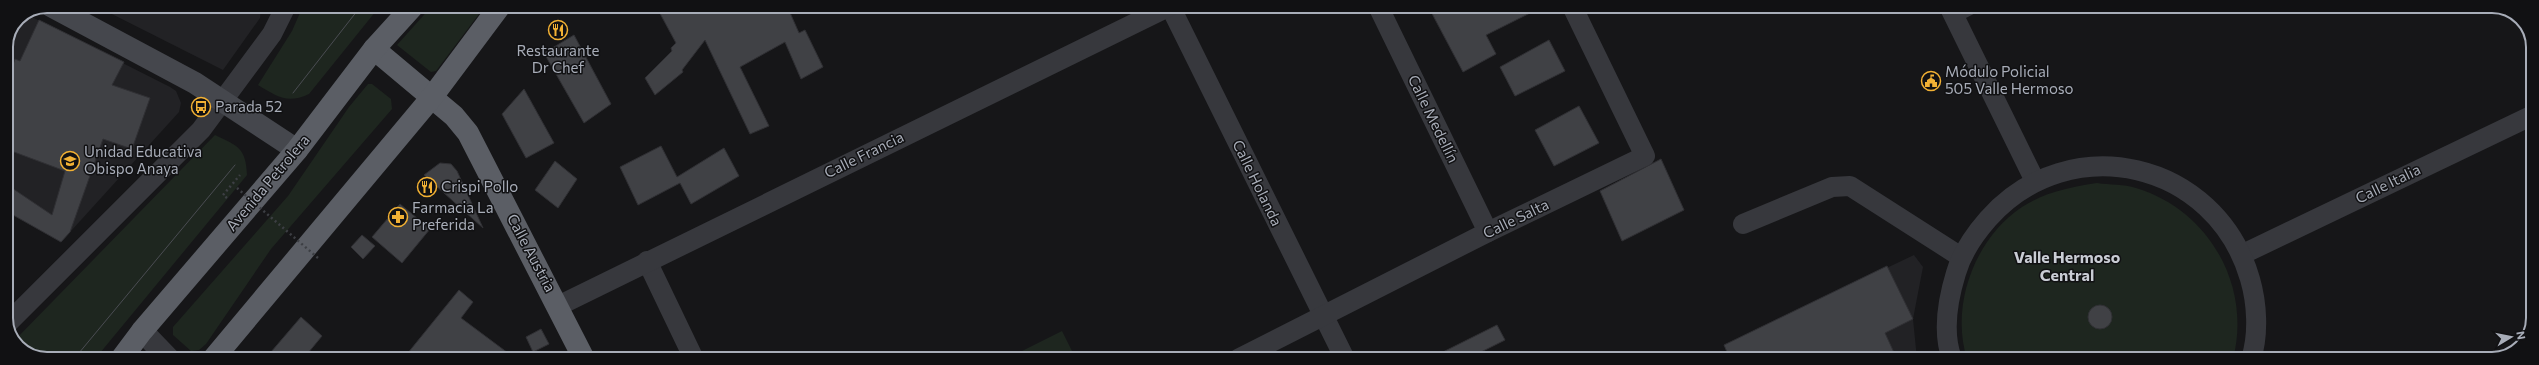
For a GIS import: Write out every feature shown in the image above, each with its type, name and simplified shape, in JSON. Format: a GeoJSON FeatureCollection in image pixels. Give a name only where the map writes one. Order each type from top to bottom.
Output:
{"type":"FeatureCollection","features":[{"type":"Feature","properties":{"kind":"highway","name":"Avenida Petrolera"},"geometry":{"type":"LineString","coordinates":[[127,352],[142,331],[297,150],[374,49],[407,13]]}},
{"type":"Feature","properties":{"kind":"highway"},"geometry":{"type":"LineString","coordinates":[[219,352],[432,97],[495,13]]}},
{"type":"Feature","properties":{"kind":"highway","name":"Calle Austria"},"geometry":{"type":"LineString","coordinates":[[374,49],[454,116],[468,133],[581,352]]}},
{"type":"Feature","properties":{"kind":"main road"},"geometry":{"type":"LineString","coordinates":[[64,13],[195,83],[297,150]]}},
{"type":"Feature","properties":{"kind":"street"},"geometry":{"type":"LineString","coordinates":[[13,318],[201,130],[272,34],[282,13]]}},
{"type":"Feature","properties":{"kind":"street","name":"Calle Francia"},"geometry":{"type":"LineString","coordinates":[[558,306],[647,261],[1156,13]]}},
{"type":"Feature","properties":{"kind":"street","name":"Calle Holanda"},"geometry":{"type":"LineString","coordinates":[[1173,13],[1342,352]]}},
{"type":"Feature","properties":{"kind":"street","name":"Calle Medellín"},"geometry":{"type":"LineString","coordinates":[[1381,13],[1488,232]]}},
{"type":"Feature","properties":{"kind":"street","name":"Calle Salta"},"geometry":{"type":"LineString","coordinates":[[1252,352],[1488,232],[1645,156],[1575,13]]}},
{"type":"Feature","properties":{"kind":"street"},"geometry":{"type":"LineString","coordinates":[[1952,13],[2035,181]]}},
{"type":"Feature","properties":{"kind":"street","name":"Calle Italia"},"geometry":{"type":"LineString","coordinates":[[2243,254],[2526,118]]}},
{"type":"Feature","properties":{"kind":"street"},"geometry":{"type":"LineString","coordinates":[[1951,352],[1947,323],[1950,294],[1961,257],[1977,231],[2002,203],[2035,181],[2074,170],[2108,165],[2134,169],[2173,182],[2211,210],[2243,254],[2255,296],[2255,346],[2253,352]]}},
{"type":"Feature","properties":{"kind":"street"},"geometry":{"type":"LineString","coordinates":[[1743,224],[1832,187],[1850,186],[1961,257]]}},
{"type":"Feature","properties":{"kind":"street"},"geometry":{"type":"LineString","coordinates":[[647,261],[691,352]]}},
{"type":"Feature","properties":{"kind":"street"},"geometry":{"type":"LineString","coordinates":[[142,331],[162,352]]}},
{"type":"Feature","properties":{"kind":"path"},"geometry":{"type":"LineString","coordinates":[[240,175],[223,195],[228,199],[237,188],[318,258]]}},
{"type":"Feature","properties":{"kind":"shaded area"},"geometry":{"type":"Polygon","coordinates":[[[110,13],[260,13],[260,18],[223,70],[110,13]]]}},
{"type":"Feature","properties":{"kind":"shaded area"},"geometry":{"type":"Polygon","coordinates":[[[300,13],[374,13],[309,94],[288,99],[277,96],[258,85],[292,31],[300,13]]]}},
{"type":"Feature","properties":{"kind":"shaded area"},"geometry":{"type":"Polygon","coordinates":[[[426,13],[480,13],[436,71],[431,72],[397,45],[426,13]]]}},
{"type":"Feature","properties":{"kind":"shaded area","name":"Unidad Educativa Obispo Anaya"},"geometry":{"type":"Polygon","coordinates":[[[32,17],[170,87],[176,91],[181,103],[179,112],[61,242],[13,215],[13,47],[19,28],[23,23],[32,17]]]}},
{"type":"Feature","properties":{"kind":"shaded area"},"geometry":{"type":"Polygon","coordinates":[[[368,84],[372,84],[391,99],[392,109],[271,249],[206,344],[199,350],[191,351],[173,335],[173,327],[288,196],[349,107],[368,84]]]}},
{"type":"Feature","properties":{"kind":"shaded area"},"geometry":{"type":"Polygon","coordinates":[[[215,135],[230,142],[239,149],[245,159],[247,175],[101,352],[42,352],[25,344],[19,336],[215,135]]]}},
{"type":"Feature","properties":{"kind":"shaded area"},"geometry":{"type":"Polygon","coordinates":[[[2097,183],[2136,188],[2162,199],[2185,214],[2204,233],[2219,254],[2230,279],[2236,305],[2237,332],[2234,352],[1966,352],[1962,317],[1965,295],[1970,274],[1979,254],[1991,236],[2005,220],[2022,207],[2040,197],[2078,186],[2097,183]]]}},
{"type":"Feature","properties":{"kind":"shaded area"},"geometry":{"type":"Polygon","coordinates":[[[1914,255],[1923,267],[1913,319],[1916,352],[1727,352],[1724,345],[1914,255]]]}},
{"type":"Feature","properties":{"kind":"shaded area"},"geometry":{"type":"Polygon","coordinates":[[[1062,331],[1072,352],[1020,352],[1062,331]]]}},
{"type":"Feature","properties":{"kind":"building"},"geometry":{"type":"Polygon","coordinates":[[[660,13],[790,13],[799,33],[805,30],[823,67],[801,79],[785,42],[740,67],[769,126],[750,134],[705,40],[682,70],[683,72],[655,95],[645,78],[672,51],[671,48],[676,43],[660,13]]]}},
{"type":"Feature","properties":{"kind":"building"},"geometry":{"type":"Polygon","coordinates":[[[1432,13],[1530,13],[1486,35],[1496,54],[1463,72],[1432,13]]]}},
{"type":"Feature","properties":{"kind":"building","name":"Unidad Educativa Obispo Anaya"},"geometry":{"type":"Polygon","coordinates":[[[39,20],[124,62],[112,85],[150,98],[132,149],[103,139],[70,232],[61,242],[13,215],[13,189],[52,215],[65,171],[13,152],[13,65],[15,59],[20,61],[39,20]]]}},
{"type":"Feature","properties":{"kind":"building"},"geometry":{"type":"Polygon","coordinates":[[[574,35],[611,104],[584,123],[544,53],[574,35]]]}},
{"type":"Feature","properties":{"kind":"building"},"geometry":{"type":"Polygon","coordinates":[[[1549,40],[1565,71],[1515,96],[1500,67],[1549,40]]]}},
{"type":"Feature","properties":{"kind":"building"},"geometry":{"type":"Polygon","coordinates":[[[524,89],[554,143],[526,158],[502,114],[524,89]]]}},
{"type":"Feature","properties":{"kind":"building"},"geometry":{"type":"Polygon","coordinates":[[[1579,106],[1599,143],[1554,166],[1535,130],[1579,106]]]}},
{"type":"Feature","properties":{"kind":"building"},"geometry":{"type":"Polygon","coordinates":[[[661,146],[677,177],[724,148],[739,176],[691,204],[680,183],[638,205],[620,167],[661,146]]]}},
{"type":"Feature","properties":{"kind":"building"},"geometry":{"type":"Polygon","coordinates":[[[1661,159],[1684,210],[1622,241],[1600,191],[1661,159]]]}},
{"type":"Feature","properties":{"kind":"building"},"geometry":{"type":"Polygon","coordinates":[[[555,161],[577,179],[558,208],[535,190],[555,161]]]}},
{"type":"Feature","properties":{"kind":"building"},"geometry":{"type":"Polygon","coordinates":[[[440,163],[451,164],[457,171],[483,228],[424,175],[440,163]]]}},
{"type":"Feature","properties":{"kind":"building"},"geometry":{"type":"Polygon","coordinates":[[[400,204],[430,229],[402,263],[372,237],[400,204]]]}},
{"type":"Feature","properties":{"kind":"building"},"geometry":{"type":"Polygon","coordinates":[[[362,235],[375,246],[363,259],[351,247],[362,235]]]}},
{"type":"Feature","properties":{"kind":"building"},"geometry":{"type":"Polygon","coordinates":[[[1887,266],[1913,319],[1885,333],[1894,352],[1727,352],[1724,345],[1887,266]]]}},
{"type":"Feature","properties":{"kind":"building"},"geometry":{"type":"Polygon","coordinates":[[[459,290],[473,302],[461,318],[507,352],[409,352],[459,290]]]}},
{"type":"Feature","properties":{"kind":"building"},"geometry":{"type":"Polygon","coordinates":[[[2100,305],[2109,308],[2112,317],[2109,326],[2100,329],[2091,326],[2088,317],[2091,308],[2100,305]]]}},
{"type":"Feature","properties":{"kind":"building"},"geometry":{"type":"Polygon","coordinates":[[[301,317],[322,336],[309,352],[271,352],[301,317]]]}},
{"type":"Feature","properties":{"kind":"building"},"geometry":{"type":"Polygon","coordinates":[[[1497,325],[1505,340],[1481,352],[1443,352],[1497,325]]]}},
{"type":"Feature","properties":{"kind":"building"},"geometry":{"type":"Polygon","coordinates":[[[541,329],[549,344],[533,352],[526,337],[541,329]]]}},
{"type":"Feature","properties":{"kind":"tram line"},"geometry":{"type":"LineString","coordinates":[[293,93],[356,13]]}},
{"type":"Feature","properties":{"kind":"tram line"},"geometry":{"type":"LineString","coordinates":[[80,352],[235,165]]}},
{"type":"Feature","properties":{"kind":"place","name":"Restaurante Dr Chef"},"geometry":{"type":"Point","coordinates":[558,30]}},
{"type":"Feature","properties":{"kind":"place","name":"Módulo Policial 505 Valle Hermoso"},"geometry":{"type":"Point","coordinates":[1931,81]}},
{"type":"Feature","properties":{"kind":"place","name":"Parada 52"},"geometry":{"type":"Point","coordinates":[201,107]}},
{"type":"Feature","properties":{"kind":"place","name":"Unidad Educativa Obispo Anaya"},"geometry":{"type":"Point","coordinates":[70,161]}},
{"type":"Feature","properties":{"kind":"place","name":"Crispi Pollo"},"geometry":{"type":"Point","coordinates":[427,187]}},
{"type":"Feature","properties":{"kind":"place","name":"Farmacia La Preferida"},"geometry":{"type":"Point","coordinates":[398,217]}},
{"type":"Feature","properties":{"kind":"district","name":"Valle Hermoso Central"},"geometry":{"type":"Point","coordinates":[2067,266]}}]}
